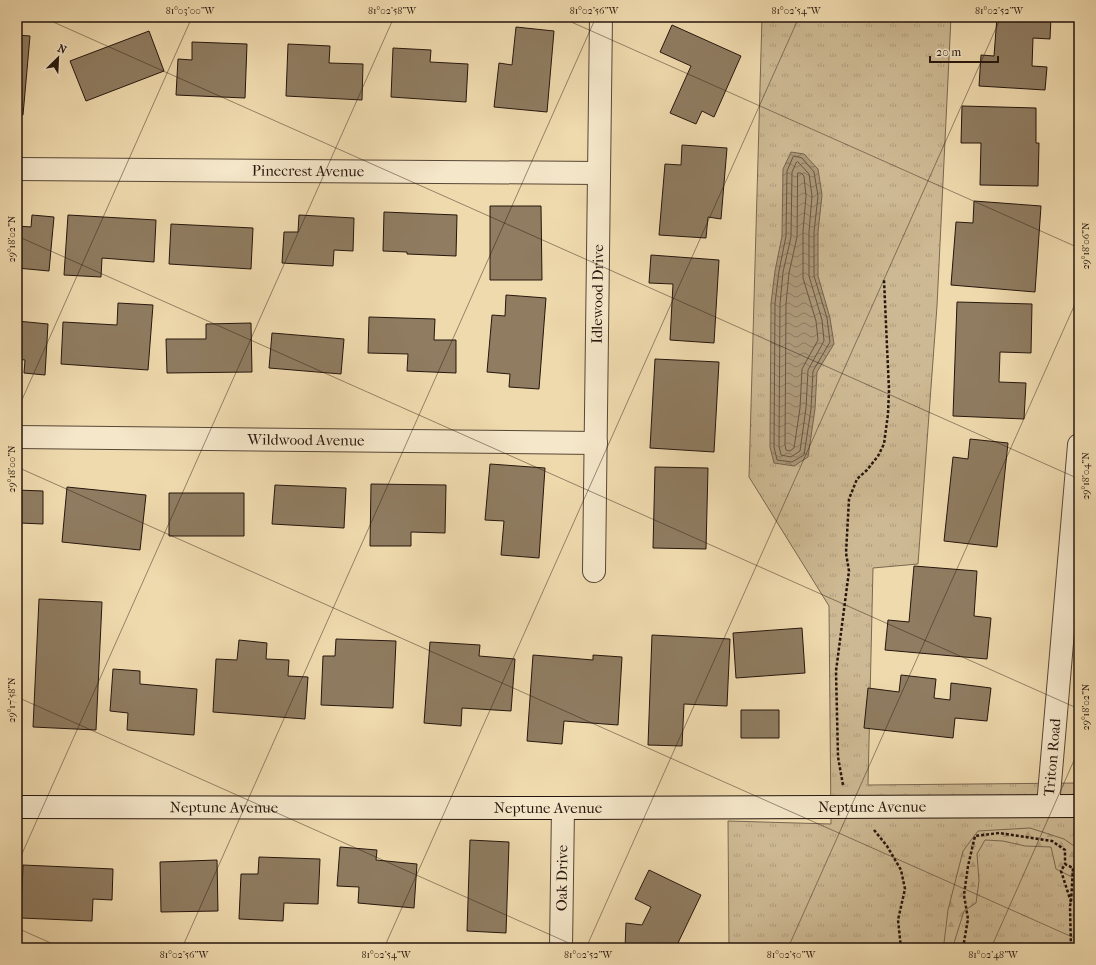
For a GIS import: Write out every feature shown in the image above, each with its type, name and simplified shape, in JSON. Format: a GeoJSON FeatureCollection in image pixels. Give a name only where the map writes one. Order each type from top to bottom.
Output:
{"type":"FeatureCollection","features":[{"type":"Feature","properties":{"kind":"street","name":"Idlewood Drive"},"geometry":{"type":"LineString","coordinates":[[594,571],[602,17]]}},
{"type":"Feature","properties":{"kind":"street","name":"Pinecrest Avenue"},"geometry":{"type":"LineString","coordinates":[[17,169],[599,173]]}},
{"type":"Feature","properties":{"kind":"street","name":"Wildwood Avenue"},"geometry":{"type":"LineString","coordinates":[[17,437],[596,443]]}},
{"type":"Feature","properties":{"kind":"street","name":"Triton Road"},"geometry":{"type":"LineString","coordinates":[[1048,806],[1079,445]]}},
{"type":"Feature","properties":{"kind":"street","name":"Neptune Avenue"},"geometry":{"type":"LineString","coordinates":[[17,807],[563,808],[1079,806]]}},
{"type":"Feature","properties":{"kind":"street","name":"Oak Drive"},"geometry":{"type":"LineString","coordinates":[[561,948],[563,808]]}},
{"type":"Feature","properties":{"kind":"path"},"geometry":{"type":"LineString","coordinates":[[884,280],[889,390],[888,414],[884,444],[878,456],[857,479],[849,499],[846,553],[849,571],[836,671],[839,764],[843,785],[856,807],[887,846],[901,870],[905,889],[898,920],[901,948]]}},
{"type":"Feature","properties":{"kind":"path"},"geometry":{"type":"LineString","coordinates":[[963,948],[968,919],[964,895],[968,866],[975,836],[999,833],[1052,841],[1065,850],[1066,864],[1061,871],[1071,902]]}},
{"type":"Feature","properties":{"kind":"path"},"geometry":{"type":"LineString","coordinates":[[1066,864],[1073,868],[1071,948]]}},
{"type":"Feature","properties":{"kind":"green space"},"geometry":{"type":"Polygon","coordinates":[[[762,17],[951,17],[937,306],[918,564],[873,568],[868,785],[1079,783],[1079,948],[729,948],[728,821],[831,824],[829,606],[749,477],[762,17]]]}},
{"type":"Feature","properties":{"kind":"green space"},"geometry":{"type":"Polygon","coordinates":[[[1030,828],[1064,839],[1077,848],[1072,877],[1056,869],[1051,847],[1025,846],[1003,841],[985,840],[977,854],[979,881],[976,903],[964,911],[954,943],[959,948],[949,948],[944,943],[948,910],[963,851],[978,831],[1030,828]]]}},
{"type":"Feature","properties":{"kind":"water"},"geometry":{"type":"Polygon","coordinates":[[[791,152],[804,154],[818,169],[822,195],[818,232],[818,276],[830,318],[834,344],[817,372],[815,409],[808,457],[794,466],[774,463],[770,447],[771,303],[775,271],[782,236],[783,169],[791,152]]]}},
{"type":"Feature","properties":{"kind":"building"},"geometry":{"type":"Polygon","coordinates":[[[997,17],[1051,17],[1050,39],[1033,38],[1032,66],[1047,67],[1045,90],[979,86],[981,55],[994,56],[997,17]]]}},
{"type":"Feature","properties":{"kind":"building"},"geometry":{"type":"Polygon","coordinates":[[[672,25],[741,56],[714,117],[702,111],[696,124],[670,113],[691,66],[660,52],[672,25]]]}},
{"type":"Feature","properties":{"kind":"building"},"geometry":{"type":"Polygon","coordinates":[[[516,27],[554,31],[547,112],[494,107],[499,63],[512,65],[516,27]]]}},
{"type":"Feature","properties":{"kind":"building"},"geometry":{"type":"Polygon","coordinates":[[[149,31],[164,71],[86,101],[70,61],[149,31]]]}},
{"type":"Feature","properties":{"kind":"building"},"geometry":{"type":"Polygon","coordinates":[[[17,35],[30,36],[23,115],[17,114],[17,35]]]}},
{"type":"Feature","properties":{"kind":"building"},"geometry":{"type":"Polygon","coordinates":[[[192,42],[247,44],[245,98],[176,95],[178,59],[192,60],[192,42]]]}},
{"type":"Feature","properties":{"kind":"building"},"geometry":{"type":"Polygon","coordinates":[[[288,44],[330,46],[329,63],[363,64],[362,100],[286,96],[288,44]]]}},
{"type":"Feature","properties":{"kind":"building"},"geometry":{"type":"Polygon","coordinates":[[[393,48],[431,50],[430,62],[468,64],[466,102],[391,97],[393,48]]]}},
{"type":"Feature","properties":{"kind":"building"},"geometry":{"type":"Polygon","coordinates":[[[962,106],[1036,108],[1036,143],[1039,143],[1038,186],[980,185],[981,143],[961,143],[962,106]]]}},
{"type":"Feature","properties":{"kind":"building"},"geometry":{"type":"Polygon","coordinates":[[[682,145],[727,148],[721,219],[708,217],[706,238],[659,235],[665,164],[681,165],[682,145]]]}},
{"type":"Feature","properties":{"kind":"building"},"geometry":{"type":"Polygon","coordinates":[[[974,201],[1041,206],[1035,292],[951,285],[956,222],[973,223],[974,201]]]}},
{"type":"Feature","properties":{"kind":"building"},"geometry":{"type":"Polygon","coordinates":[[[490,206],[541,206],[542,280],[490,280],[490,206]]]}},
{"type":"Feature","properties":{"kind":"building"},"geometry":{"type":"Polygon","coordinates":[[[384,212],[457,215],[456,256],[407,254],[407,252],[383,251],[384,212]]]}},
{"type":"Feature","properties":{"kind":"building"},"geometry":{"type":"Polygon","coordinates":[[[32,215],[54,217],[49,271],[17,268],[17,226],[31,227],[32,215]]]}},
{"type":"Feature","properties":{"kind":"building"},"geometry":{"type":"Polygon","coordinates":[[[68,215],[156,220],[154,262],[102,258],[101,277],[64,275],[68,215]]]}},
{"type":"Feature","properties":{"kind":"building"},"geometry":{"type":"Polygon","coordinates":[[[299,215],[354,218],[353,251],[334,250],[333,266],[282,263],[284,232],[298,232],[299,215]]]}},
{"type":"Feature","properties":{"kind":"building"},"geometry":{"type":"Polygon","coordinates":[[[171,224],[253,228],[251,269],[169,264],[171,224]]]}},
{"type":"Feature","properties":{"kind":"building"},"geometry":{"type":"Polygon","coordinates":[[[651,255],[719,260],[714,343],[670,340],[673,284],[649,283],[651,255]]]}},
{"type":"Feature","properties":{"kind":"building"},"geometry":{"type":"Polygon","coordinates":[[[506,295],[546,298],[539,389],[509,387],[510,374],[487,372],[492,315],[505,316],[506,295]]]}},
{"type":"Feature","properties":{"kind":"building"},"geometry":{"type":"Polygon","coordinates":[[[957,302],[1032,304],[1031,353],[1000,352],[999,382],[1026,383],[1024,419],[953,416],[957,302]]]}},
{"type":"Feature","properties":{"kind":"building"},"geometry":{"type":"Polygon","coordinates":[[[118,303],[153,305],[148,370],[61,364],[63,322],[117,325],[118,303]]]}},
{"type":"Feature","properties":{"kind":"building"},"geometry":{"type":"Polygon","coordinates":[[[369,317],[435,319],[434,340],[456,340],[456,373],[407,371],[408,354],[368,353],[369,317]]]}},
{"type":"Feature","properties":{"kind":"building"},"geometry":{"type":"Polygon","coordinates":[[[17,321],[48,324],[45,375],[24,373],[25,360],[17,359],[17,321]]]}},
{"type":"Feature","properties":{"kind":"building"},"geometry":{"type":"Polygon","coordinates":[[[251,323],[252,372],[167,373],[166,339],[206,339],[206,324],[251,323]]]}},
{"type":"Feature","properties":{"kind":"building"},"geometry":{"type":"Polygon","coordinates":[[[272,333],[344,339],[341,374],[269,368],[272,333]]]}},
{"type":"Feature","properties":{"kind":"building"},"geometry":{"type":"Polygon","coordinates":[[[655,359],[719,362],[714,452],[650,448],[655,359]]]}},
{"type":"Feature","properties":{"kind":"building"},"geometry":{"type":"Polygon","coordinates":[[[970,439],[1008,443],[997,547],[944,541],[953,457],[968,459],[970,439]]]}},
{"type":"Feature","properties":{"kind":"building"},"geometry":{"type":"Polygon","coordinates":[[[490,464],[545,468],[539,558],[501,555],[504,521],[485,520],[490,464]]]}},
{"type":"Feature","properties":{"kind":"building"},"geometry":{"type":"Polygon","coordinates":[[[655,467],[708,468],[706,549],[653,548],[655,467]]]}},
{"type":"Feature","properties":{"kind":"building"},"geometry":{"type":"Polygon","coordinates":[[[371,484],[446,485],[445,533],[411,532],[411,546],[370,546],[371,484]]]}},
{"type":"Feature","properties":{"kind":"building"},"geometry":{"type":"Polygon","coordinates":[[[275,485],[346,488],[344,528],[272,524],[275,485]]]}},
{"type":"Feature","properties":{"kind":"building"},"geometry":{"type":"Polygon","coordinates":[[[67,487],[146,495],[140,550],[62,542],[67,487]]]}},
{"type":"Feature","properties":{"kind":"building"},"geometry":{"type":"Polygon","coordinates":[[[17,490],[43,491],[43,524],[20,523],[20,540],[17,540],[17,490]]]}},
{"type":"Feature","properties":{"kind":"building"},"geometry":{"type":"Polygon","coordinates":[[[169,493],[244,493],[244,536],[169,536],[169,493]]]}},
{"type":"Feature","properties":{"kind":"building"},"geometry":{"type":"Polygon","coordinates":[[[914,566],[977,571],[974,616],[991,618],[987,659],[885,650],[888,620],[909,622],[914,566]]]}},
{"type":"Feature","properties":{"kind":"building"},"geometry":{"type":"Polygon","coordinates":[[[39,599],[102,602],[96,730],[33,727],[39,599]]]}},
{"type":"Feature","properties":{"kind":"building"},"geometry":{"type":"Polygon","coordinates":[[[802,628],[805,673],[736,678],[733,633],[802,628]]]}},
{"type":"Feature","properties":{"kind":"building"},"geometry":{"type":"Polygon","coordinates":[[[652,635],[730,639],[727,706],[684,704],[682,746],[648,745],[652,635]]]}},
{"type":"Feature","properties":{"kind":"building"},"geometry":{"type":"Polygon","coordinates":[[[336,639],[396,641],[393,708],[321,705],[323,656],[335,656],[336,639]]]}},
{"type":"Feature","properties":{"kind":"building"},"geometry":{"type":"Polygon","coordinates":[[[239,640],[267,643],[266,659],[289,660],[288,676],[308,677],[305,719],[213,712],[216,659],[237,660],[239,640]]]}},
{"type":"Feature","properties":{"kind":"building"},"geometry":{"type":"Polygon","coordinates":[[[430,642],[480,645],[479,656],[515,659],[511,711],[462,708],[461,726],[424,723],[430,642]]]}},
{"type":"Feature","properties":{"kind":"building"},"geometry":{"type":"Polygon","coordinates":[[[533,655],[593,660],[593,655],[622,657],[618,725],[564,721],[562,744],[527,741],[533,655]]]}},
{"type":"Feature","properties":{"kind":"building"},"geometry":{"type":"Polygon","coordinates":[[[113,669],[140,671],[140,684],[197,689],[194,735],[127,730],[128,713],[110,711],[113,669]]]}},
{"type":"Feature","properties":{"kind":"building"},"geometry":{"type":"Polygon","coordinates":[[[901,675],[936,679],[934,698],[950,700],[951,683],[991,688],[987,721],[955,718],[953,738],[864,728],[868,688],[899,692],[901,675]]]}},
{"type":"Feature","properties":{"kind":"building"},"geometry":{"type":"Polygon","coordinates":[[[741,710],[779,710],[779,738],[741,738],[741,710]]]}},
{"type":"Feature","properties":{"kind":"building"},"geometry":{"type":"Polygon","coordinates":[[[470,840],[509,842],[506,933],[467,931],[470,840]]]}},
{"type":"Feature","properties":{"kind":"building"},"geometry":{"type":"Polygon","coordinates":[[[340,847],[377,850],[376,860],[417,864],[414,908],[358,903],[359,887],[337,886],[340,847]]]}},
{"type":"Feature","properties":{"kind":"building"},"geometry":{"type":"Polygon","coordinates":[[[259,857],[320,859],[318,904],[284,903],[283,921],[239,919],[241,874],[258,874],[259,857]]]}},
{"type":"Feature","properties":{"kind":"building"},"geometry":{"type":"Polygon","coordinates":[[[217,860],[218,911],[161,912],[160,862],[217,860]]]}},
{"type":"Feature","properties":{"kind":"building"},"geometry":{"type":"Polygon","coordinates":[[[23,865],[113,869],[112,900],[93,899],[92,921],[21,918],[23,865]]]}},
{"type":"Feature","properties":{"kind":"building"},"geometry":{"type":"Polygon","coordinates":[[[649,870],[701,895],[677,945],[677,948],[625,948],[626,923],[642,925],[651,907],[635,899],[649,870]]]}}]}
